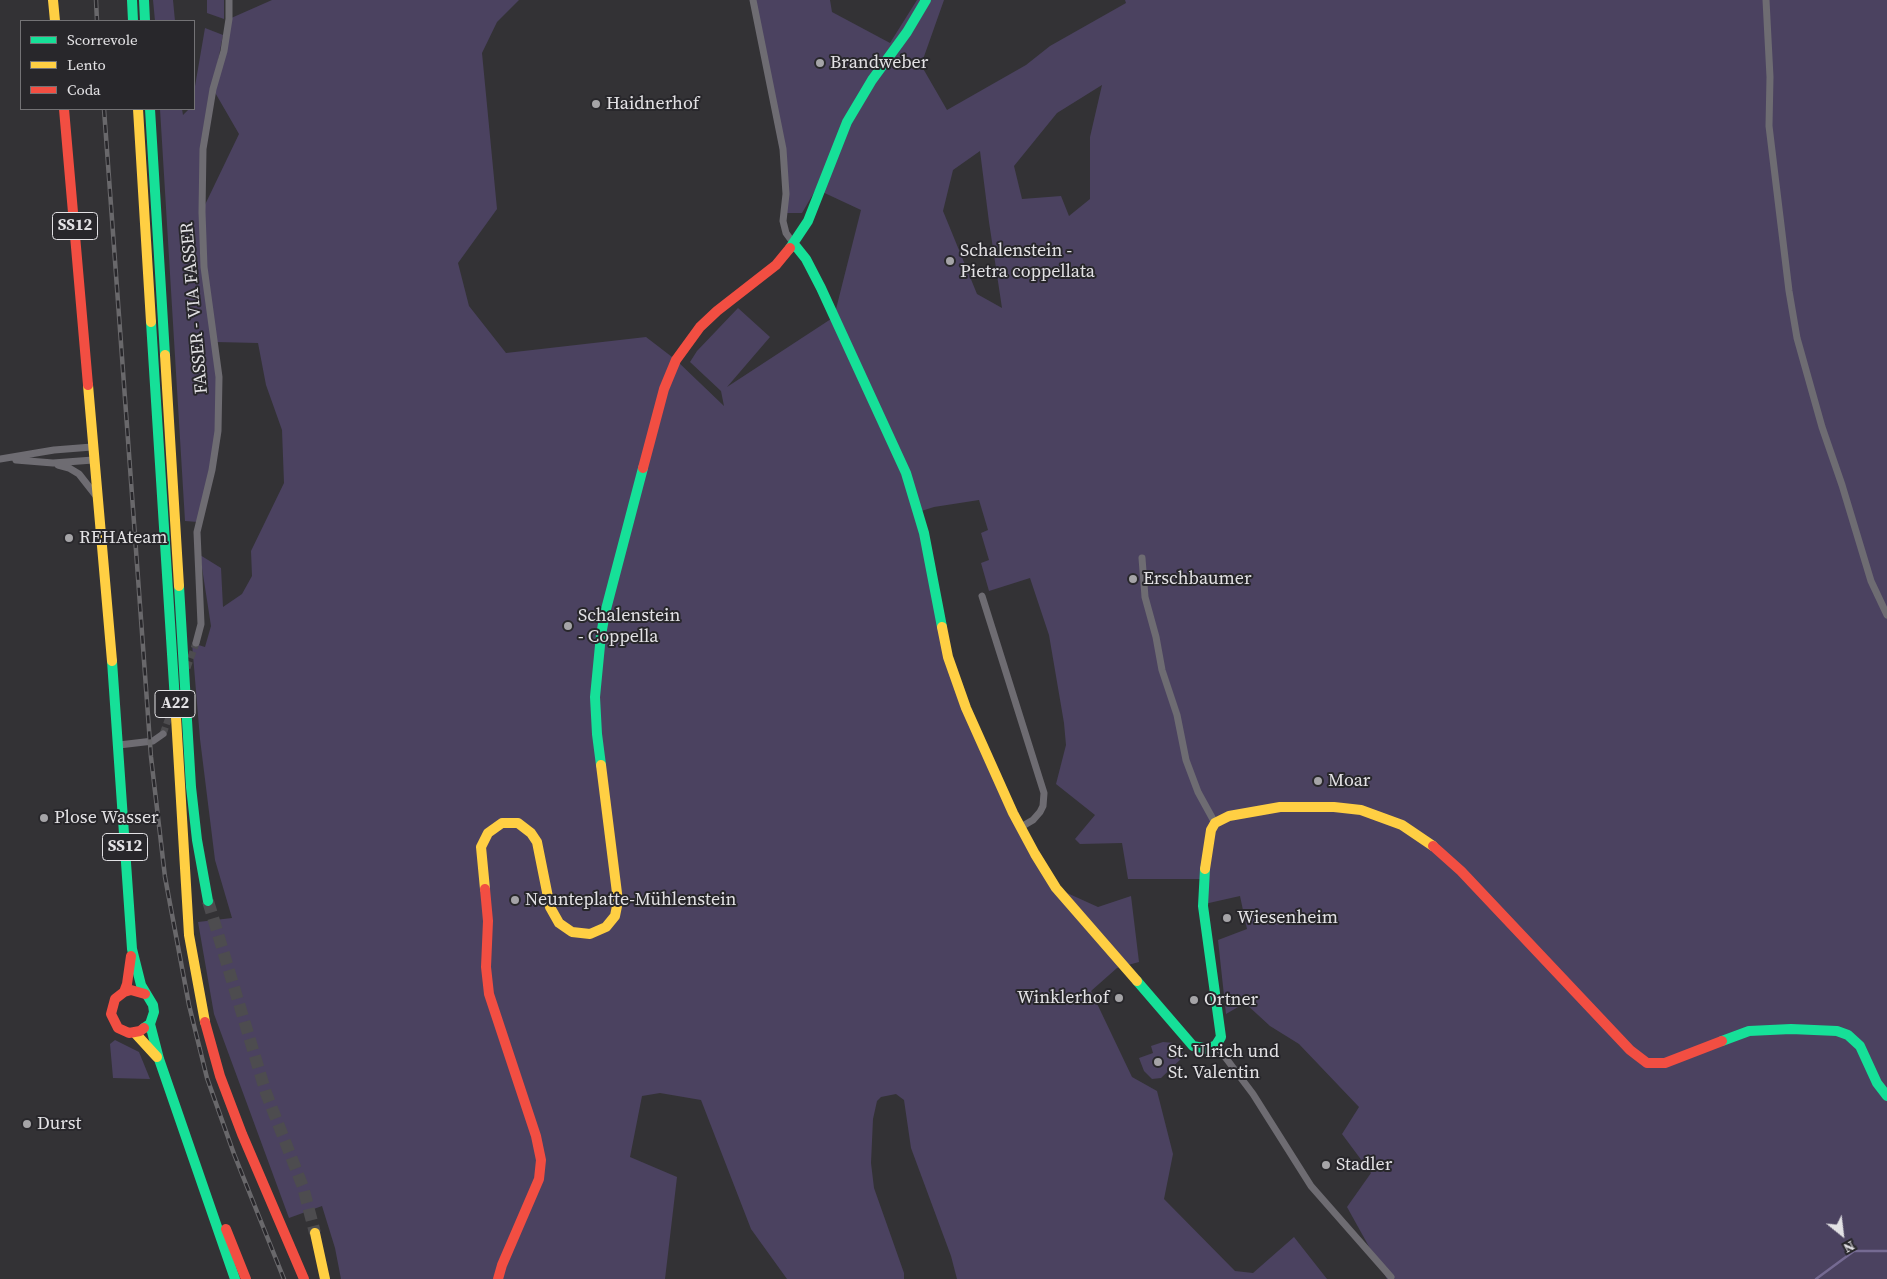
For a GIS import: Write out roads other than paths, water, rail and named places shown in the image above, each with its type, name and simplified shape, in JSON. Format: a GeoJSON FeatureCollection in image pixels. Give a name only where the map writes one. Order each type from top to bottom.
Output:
{"type":"FeatureCollection","features":[{"type":"Feature","properties":{"kind":"main road"},"geometry":{"type":"LineString","coordinates":[[53,0],[55,20]]}},
{"type":"Feature","properties":{"kind":"main road"},"geometry":{"type":"LineString","coordinates":[[132,0],[133,20]]}},
{"type":"Feature","properties":{"kind":"main road"},"geometry":{"type":"LineString","coordinates":[[144,0],[145,20]]}},
{"type":"Feature","properties":{"kind":"main road"},"geometry":{"type":"LineString","coordinates":[[498,1279],[502,1265],[539,1179],[540,1160],[536,1136],[489,994],[486,967],[488,922],[481,847],[488,833],[493,828],[502,823],[518,823],[532,833],[536,842],[550,907],[559,923],[572,932],[590,934],[606,927],[615,916],[618,901],[617,884],[596,734],[595,697],[597,671],[605,613],[653,427],[670,374],[688,341],[700,327],[776,264],[794,244],[811,213],[847,122],[872,80],[907,32],[926,0]]}},
{"type":"Feature","properties":{"kind":"main road","name":"SS12"},"geometry":{"type":"LineString","coordinates":[[64,110],[119,745],[132,949],[141,985],[153,1005],[153,1018],[150,1024],[159,1059],[235,1279]]}},
{"type":"Feature","properties":{"kind":"main road","name":"A22"},"geometry":{"type":"LineString","coordinates":[[138,110],[189,935],[202,1009],[220,1076],[242,1134],[304,1279]]}},
{"type":"Feature","properties":{"kind":"main road","name":"A22"},"geometry":{"type":"LineString","coordinates":[[150,110],[191,787],[197,840],[208,901]]}},
{"type":"Feature","properties":{"kind":"main road"},"geometry":{"type":"LineString","coordinates":[[794,244],[806,259],[821,288],[906,473],[924,534],[948,657],[977,734],[1034,854],[1056,888],[1193,1046],[1208,1049],[1216,1045],[1220,1040],[1203,895],[1208,841],[1211,830],[1215,823],[1229,816],[1280,807],[1327,807],[1361,810],[1402,825],[1448,858],[1630,1050],[1647,1063],[1665,1063],[1749,1031],[1791,1028],[1837,1032],[1848,1036],[1860,1046],[1877,1082],[1887,1096]]}},
{"type":"Feature","properties":{"kind":"main road","name":"SS12"},"geometry":{"type":"LineString","coordinates":[[132,949],[127,984],[124,992],[115,999],[112,1019],[118,1028],[134,1033],[159,1059]]}},
{"type":"Feature","properties":{"kind":"main road"},"geometry":{"type":"LineString","coordinates":[[124,992],[131,990],[145,994]]}},
{"type":"Feature","properties":{"kind":"main road"},"geometry":{"type":"LineString","coordinates":[[134,1033],[146,1028],[150,1024]]}},
{"type":"Feature","properties":{"kind":"main road"},"geometry":{"type":"LineString","coordinates":[[198,1170],[215,1196],[246,1279]]}},
{"type":"Feature","properties":{"kind":"main road"},"geometry":{"type":"LineString","coordinates":[[315,1233],[326,1279]]}},
{"type":"Feature","properties":{"kind":"street","name":"FASSER - VIA FASSER"},"geometry":{"type":"LineString","coordinates":[[196,644],[201,624],[197,532],[212,470],[218,431],[219,386],[216,342],[204,267],[202,212],[203,149],[213,89],[224,51],[229,19],[229,0]]}},
{"type":"Feature","properties":{"kind":"street"},"geometry":{"type":"LineString","coordinates":[[753,0],[782,149],[786,194],[783,221],[786,233],[794,244]]}},
{"type":"Feature","properties":{"kind":"street"},"geometry":{"type":"LineString","coordinates":[[1766,0],[1770,78],[1770,126],[1789,291],[1797,338],[1822,427],[1871,581],[1887,615]]}},
{"type":"Feature","properties":{"kind":"street"},"geometry":{"type":"LineString","coordinates":[[3,459],[54,450],[92,447]]}},
{"type":"Feature","properties":{"kind":"street"},"geometry":{"type":"LineString","coordinates":[[3,459],[53,463],[93,460]]}},
{"type":"Feature","properties":{"kind":"street"},"geometry":{"type":"LineString","coordinates":[[53,463],[69,468],[79,474],[97,497]]}},
{"type":"Feature","properties":{"kind":"street"},"geometry":{"type":"LineString","coordinates":[[1142,558],[1145,597],[1156,637],[1162,670],[1177,716],[1186,760],[1198,792],[1215,823]]}},
{"type":"Feature","properties":{"kind":"street"},"geometry":{"type":"LineString","coordinates":[[982,596],[1044,793],[1043,806],[1040,812],[1033,820],[1021,827]]}},
{"type":"Feature","properties":{"kind":"street"},"geometry":{"type":"LineString","coordinates":[[119,745],[153,741],[163,734]]}},
{"type":"Feature","properties":{"kind":"street"},"geometry":{"type":"LineString","coordinates":[[1216,1045],[1253,1094],[1311,1186],[1391,1277]]}},
{"type":"Feature","properties":{"kind":"waterway"},"geometry":{"type":"LineString","coordinates":[[1816,1279],[1854,1251],[1887,1251]]}},
{"type":"Feature","properties":{"kind":"tunnel"},"geometry":{"type":"LineString","coordinates":[[187,668],[196,643]]}},
{"type":"Feature","properties":{"kind":"tunnel"},"geometry":{"type":"LineString","coordinates":[[163,734],[172,709]]}},
{"type":"Feature","properties":{"kind":"tunnel"},"geometry":{"type":"LineString","coordinates":[[208,901],[266,1093],[303,1187],[315,1233]]}},
{"type":"Feature","properties":{"kind":"railway"},"geometry":{"type":"LineString","coordinates":[[96,0],[97,20]]}},
{"type":"Feature","properties":{"kind":"railway"},"geometry":{"type":"LineString","coordinates":[[104,110],[151,757],[165,877],[189,1005],[207,1078],[234,1154],[284,1279]]}},
{"type":"Feature","properties":{"kind":"place","name":"Brandweber"},"geometry":{"type":"Point","coordinates":[820,63]}},
{"type":"Feature","properties":{"kind":"place","name":"Haidnerhof"},"geometry":{"type":"Point","coordinates":[596,104]}},
{"type":"Feature","properties":{"kind":"place","name":"Schalenstein - Pietra coppellata"},"geometry":{"type":"Point","coordinates":[950,261]}},
{"type":"Feature","properties":{"kind":"place","name":"REHAteam"},"geometry":{"type":"Point","coordinates":[69,538]}},
{"type":"Feature","properties":{"kind":"place","name":"Erschbaumer"},"geometry":{"type":"Point","coordinates":[1133,579]}},
{"type":"Feature","properties":{"kind":"place","name":"Schalenstein - Coppella"},"geometry":{"type":"Point","coordinates":[568,626]}},
{"type":"Feature","properties":{"kind":"place","name":"Moar"},"geometry":{"type":"Point","coordinates":[1318,781]}},
{"type":"Feature","properties":{"kind":"place","name":"Plose Wasser"},"geometry":{"type":"Point","coordinates":[44,818]}},
{"type":"Feature","properties":{"kind":"place","name":"Neunteplatte-Mühlenstein"},"geometry":{"type":"Point","coordinates":[515,900]}},
{"type":"Feature","properties":{"kind":"place","name":"Wiesenheim"},"geometry":{"type":"Point","coordinates":[1227,918]}},
{"type":"Feature","properties":{"kind":"place","name":"Winklerhof"},"geometry":{"type":"Point","coordinates":[1119,998]}},
{"type":"Feature","properties":{"kind":"place","name":"Ortner"},"geometry":{"type":"Point","coordinates":[1194,1000]}},
{"type":"Feature","properties":{"kind":"place","name":"St. Ulrich und St. Valentin"},"geometry":{"type":"Point","coordinates":[1158,1062]}},
{"type":"Feature","properties":{"kind":"place","name":"Durst"},"geometry":{"type":"Point","coordinates":[27,1124]}},
{"type":"Feature","properties":{"kind":"place","name":"Stadler"},"geometry":{"type":"Point","coordinates":[1326,1165]}}]}
